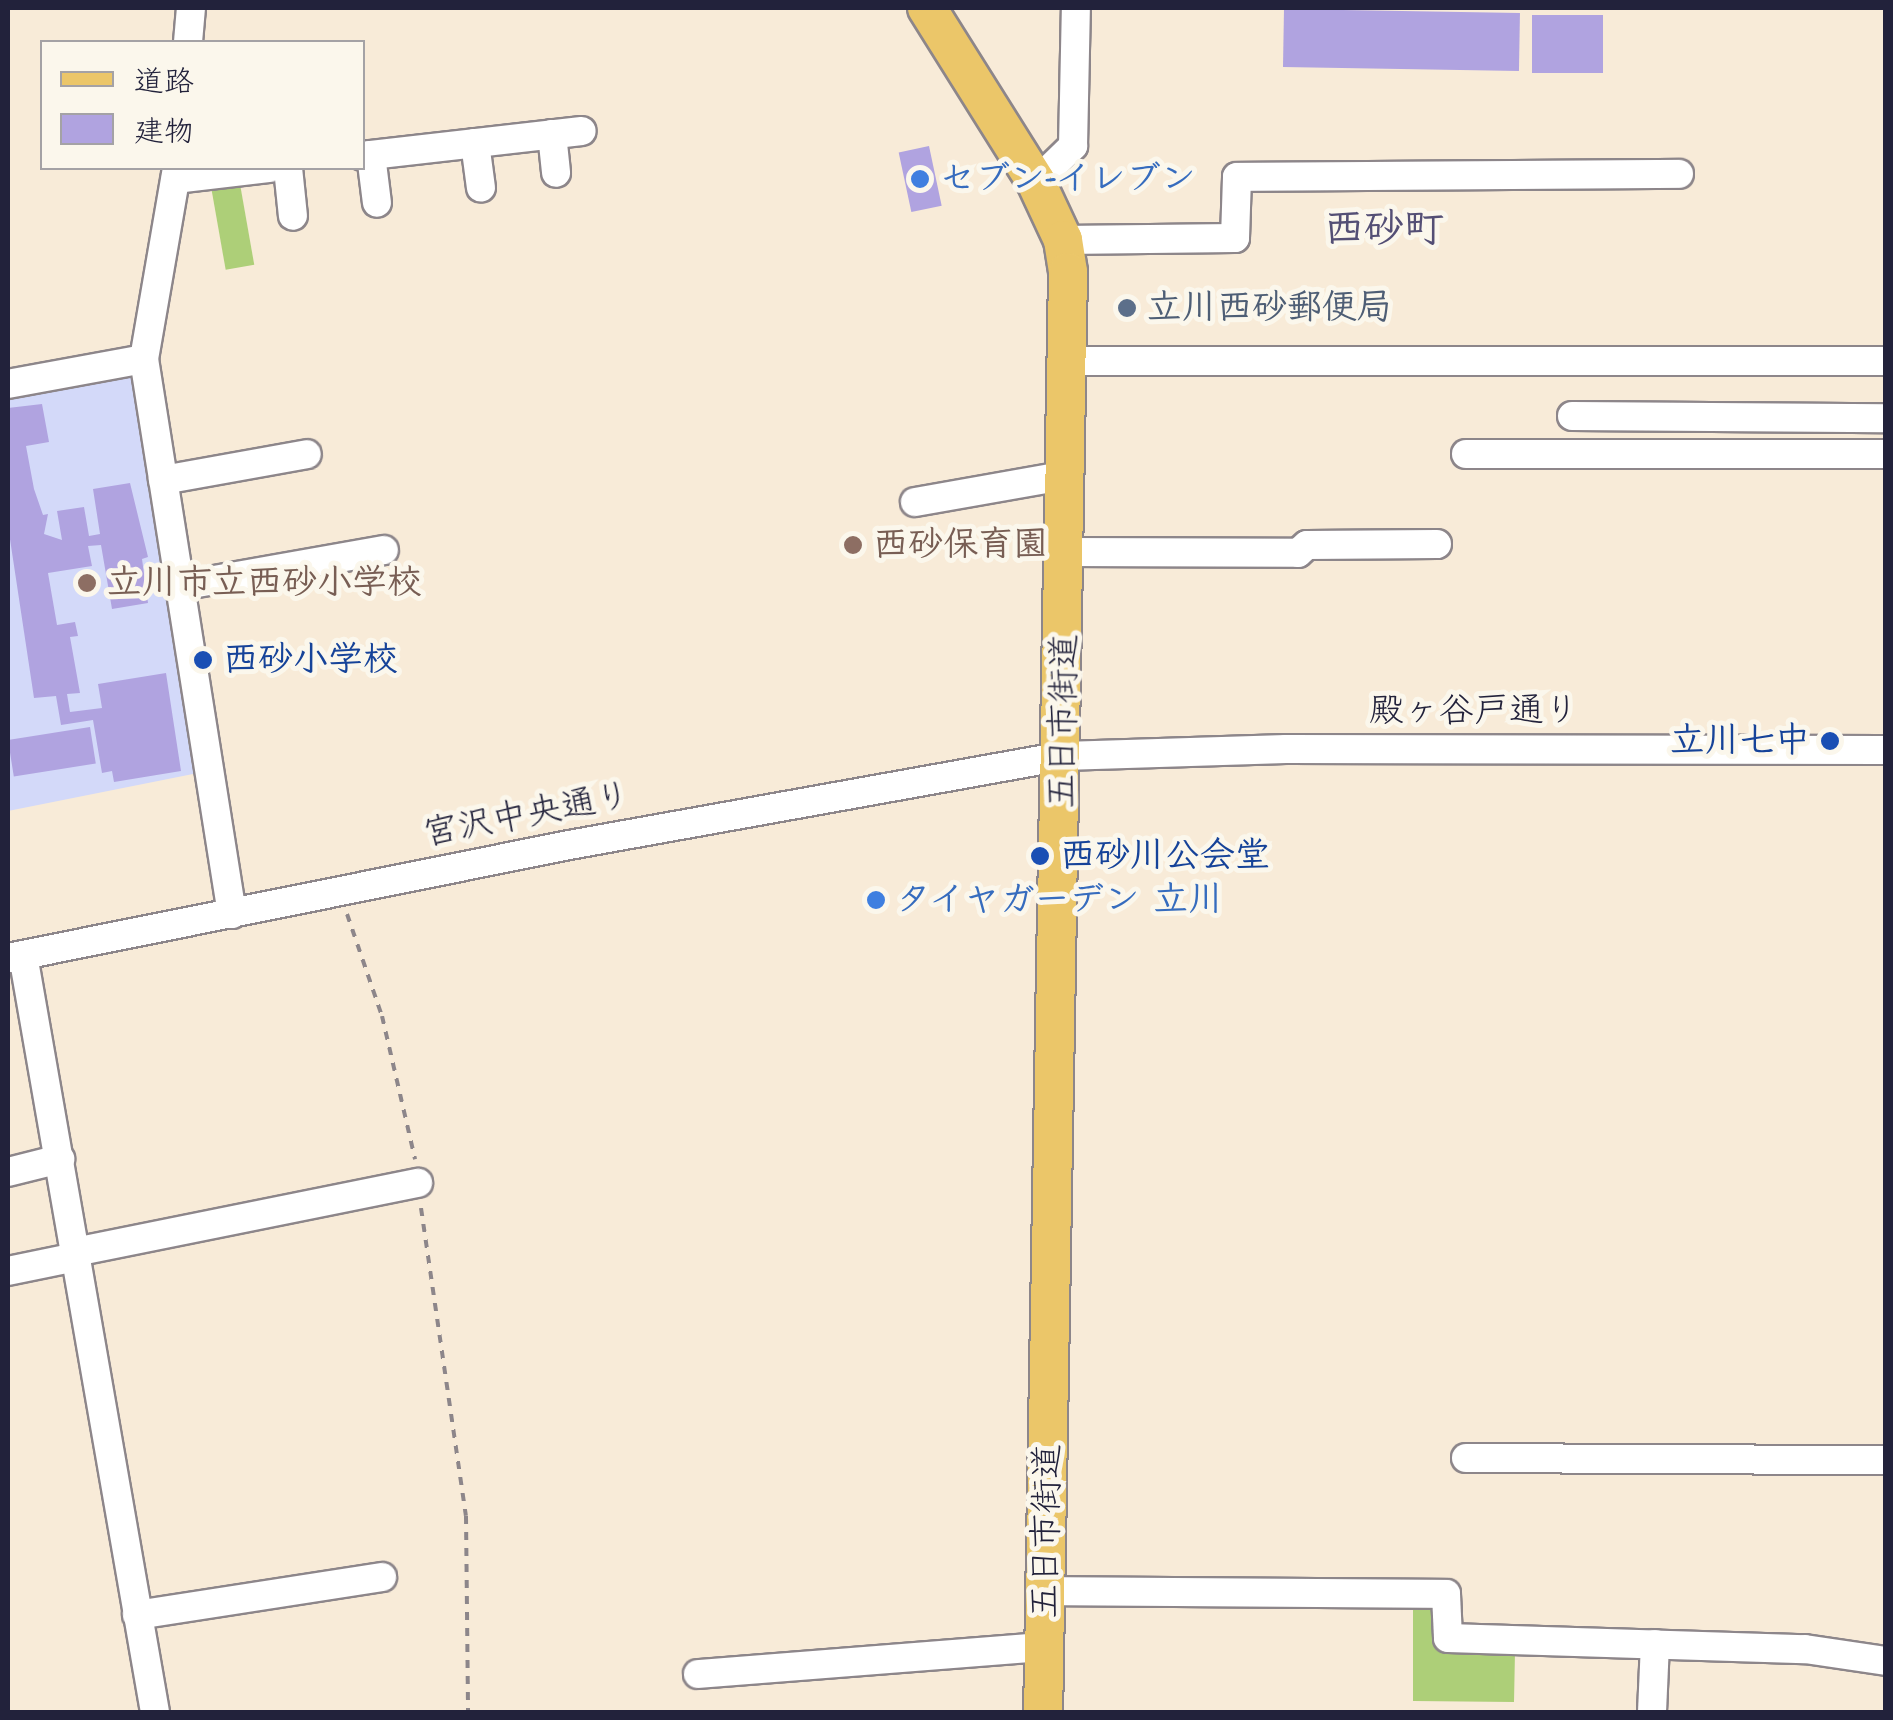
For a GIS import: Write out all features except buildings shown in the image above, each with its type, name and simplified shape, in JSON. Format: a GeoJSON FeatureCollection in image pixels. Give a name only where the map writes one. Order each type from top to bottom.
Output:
{"type":"FeatureCollection","features":[{"type":"Feature","properties":{"kind":"main road","name":"五日市街道"},"geometry":{"type":"LineString","coordinates":[[927,8],[1036,182],[1062,240],[1071,362],[1043,1712]]}},
{"type":"Feature","properties":{"kind":"street"},"geometry":{"type":"LineString","coordinates":[[188,40],[191,8]]}},
{"type":"Feature","properties":{"kind":"street"},"geometry":{"type":"LineString","coordinates":[[1036,182],[1073,146],[1076,8]]}},
{"type":"Feature","properties":{"kind":"street"},"geometry":{"type":"LineString","coordinates":[[377,203],[367,156],[582,130]]}},
{"type":"Feature","properties":{"kind":"street"},"geometry":{"type":"LineString","coordinates":[[552,134],[556,173]]}},
{"type":"Feature","properties":{"kind":"street"},"geometry":{"type":"LineString","coordinates":[[474,143],[482,188]]}},
{"type":"Feature","properties":{"kind":"street"},"geometry":{"type":"LineString","coordinates":[[231,170],[176,173],[144,359],[232,914]]}},
{"type":"Feature","properties":{"kind":"street"},"geometry":{"type":"LineString","coordinates":[[288,170],[293,216]]}},
{"type":"Feature","properties":{"kind":"street"},"geometry":{"type":"LineString","coordinates":[[1062,240],[1235,238],[1237,177],[1679,174]]}},
{"type":"Feature","properties":{"kind":"street"},"geometry":{"type":"LineString","coordinates":[[8,384],[144,359]]}},
{"type":"Feature","properties":{"kind":"street"},"geometry":{"type":"LineString","coordinates":[[1071,362],[1886,361]]}},
{"type":"Feature","properties":{"kind":"street"},"geometry":{"type":"LineString","coordinates":[[1572,416],[1886,418]]}},
{"type":"Feature","properties":{"kind":"street"},"geometry":{"type":"LineString","coordinates":[[1649,454],[1650,417]]}},
{"type":"Feature","properties":{"kind":"street"},"geometry":{"type":"LineString","coordinates":[[162,480],[272,468],[307,454]]}},
{"type":"Feature","properties":{"kind":"street"},"geometry":{"type":"LineString","coordinates":[[1466,454],[1886,454]]}},
{"type":"Feature","properties":{"kind":"street"},"geometry":{"type":"LineString","coordinates":[[915,502],[1068,475]]}},
{"type":"Feature","properties":{"kind":"street"},"geometry":{"type":"LineString","coordinates":[[1066,552],[1298,553],[1306,545],[1438,544]]}},
{"type":"Feature","properties":{"kind":"street"},"geometry":{"type":"LineString","coordinates":[[180,586],[384,550]]}},
{"type":"Feature","properties":{"kind":"street","name":"殿ヶ谷戸通り"},"geometry":{"type":"LineString","coordinates":[[1064,756],[1286,749],[1886,750]]}},
{"type":"Feature","properties":{"kind":"street","name":"宮沢中央通り"},"geometry":{"type":"LineString","coordinates":[[15,957],[339,890],[1064,756]]}},
{"type":"Feature","properties":{"kind":"street"},"geometry":{"type":"LineString","coordinates":[[15,957],[60,1160],[155,1712]]}},
{"type":"Feature","properties":{"kind":"street"},"geometry":{"type":"LineString","coordinates":[[8,1172],[60,1160]]}},
{"type":"Feature","properties":{"kind":"street"},"geometry":{"type":"LineString","coordinates":[[8,1271],[418,1183]]}},
{"type":"Feature","properties":{"kind":"street"},"geometry":{"type":"LineString","coordinates":[[1466,1458],[1886,1460]]}},
{"type":"Feature","properties":{"kind":"street"},"geometry":{"type":"LineString","coordinates":[[137,1615],[281,1585],[382,1577]]}},
{"type":"Feature","properties":{"kind":"street"},"geometry":{"type":"LineString","coordinates":[[1045,1591],[1446,1594],[1448,1638],[1805,1649],[1886,1661]]}},
{"type":"Feature","properties":{"kind":"street"},"geometry":{"type":"LineString","coordinates":[[1652,1712],[1655,1644]]}},
{"type":"Feature","properties":{"kind":"street"},"geometry":{"type":"LineString","coordinates":[[698,1674],[1044,1647]]}},
{"type":"Feature","properties":{"kind":"path"},"geometry":{"type":"LineString","coordinates":[[339,890],[382,1016],[418,1183],[466,1516],[468,1712]]}},
{"type":"Feature","properties":{"kind":"shaded area","name":"立川市立西砂小学校"},"geometry":{"type":"Polygon","coordinates":[[[130,371],[198,773],[8,811],[8,393],[130,371]]]}},
{"type":"Feature","properties":{"kind":"green space"},"geometry":{"type":"Polygon","coordinates":[[[240,184],[254,265],[226,270],[211,189],[240,184]]]}},
{"type":"Feature","properties":{"kind":"green space"},"geometry":{"type":"Polygon","coordinates":[[[1413,1609],[1437,1609],[1437,1650],[1515,1652],[1514,1702],[1413,1701],[1413,1609]]]}},
{"type":"Feature","properties":{"kind":"place","name":"セブン-イレブン"},"geometry":{"type":"Point","coordinates":[920,179]}},
{"type":"Feature","properties":{"kind":"place","name":"立川西砂郵便局"},"geometry":{"type":"Point","coordinates":[1127,308]}},
{"type":"Feature","properties":{"kind":"place","name":"西砂保育園"},"geometry":{"type":"Point","coordinates":[853,545]}},
{"type":"Feature","properties":{"kind":"place","name":"立川市立西砂小学校"},"geometry":{"type":"Point","coordinates":[87,583]}},
{"type":"Feature","properties":{"kind":"place","name":"西砂小学校"},"geometry":{"type":"Point","coordinates":[203,660]}},
{"type":"Feature","properties":{"kind":"place","name":"立川七中"},"geometry":{"type":"Point","coordinates":[1830,741]}},
{"type":"Feature","properties":{"kind":"place","name":"西砂川公会堂"},"geometry":{"type":"Point","coordinates":[1040,856]}},
{"type":"Feature","properties":{"kind":"place","name":"タイヤガーデン 立川"},"geometry":{"type":"Point","coordinates":[876,900]}},
{"type":"Feature","properties":{"kind":"district","name":"西砂町"},"geometry":{"type":"Point","coordinates":[1384,230]}}]}
